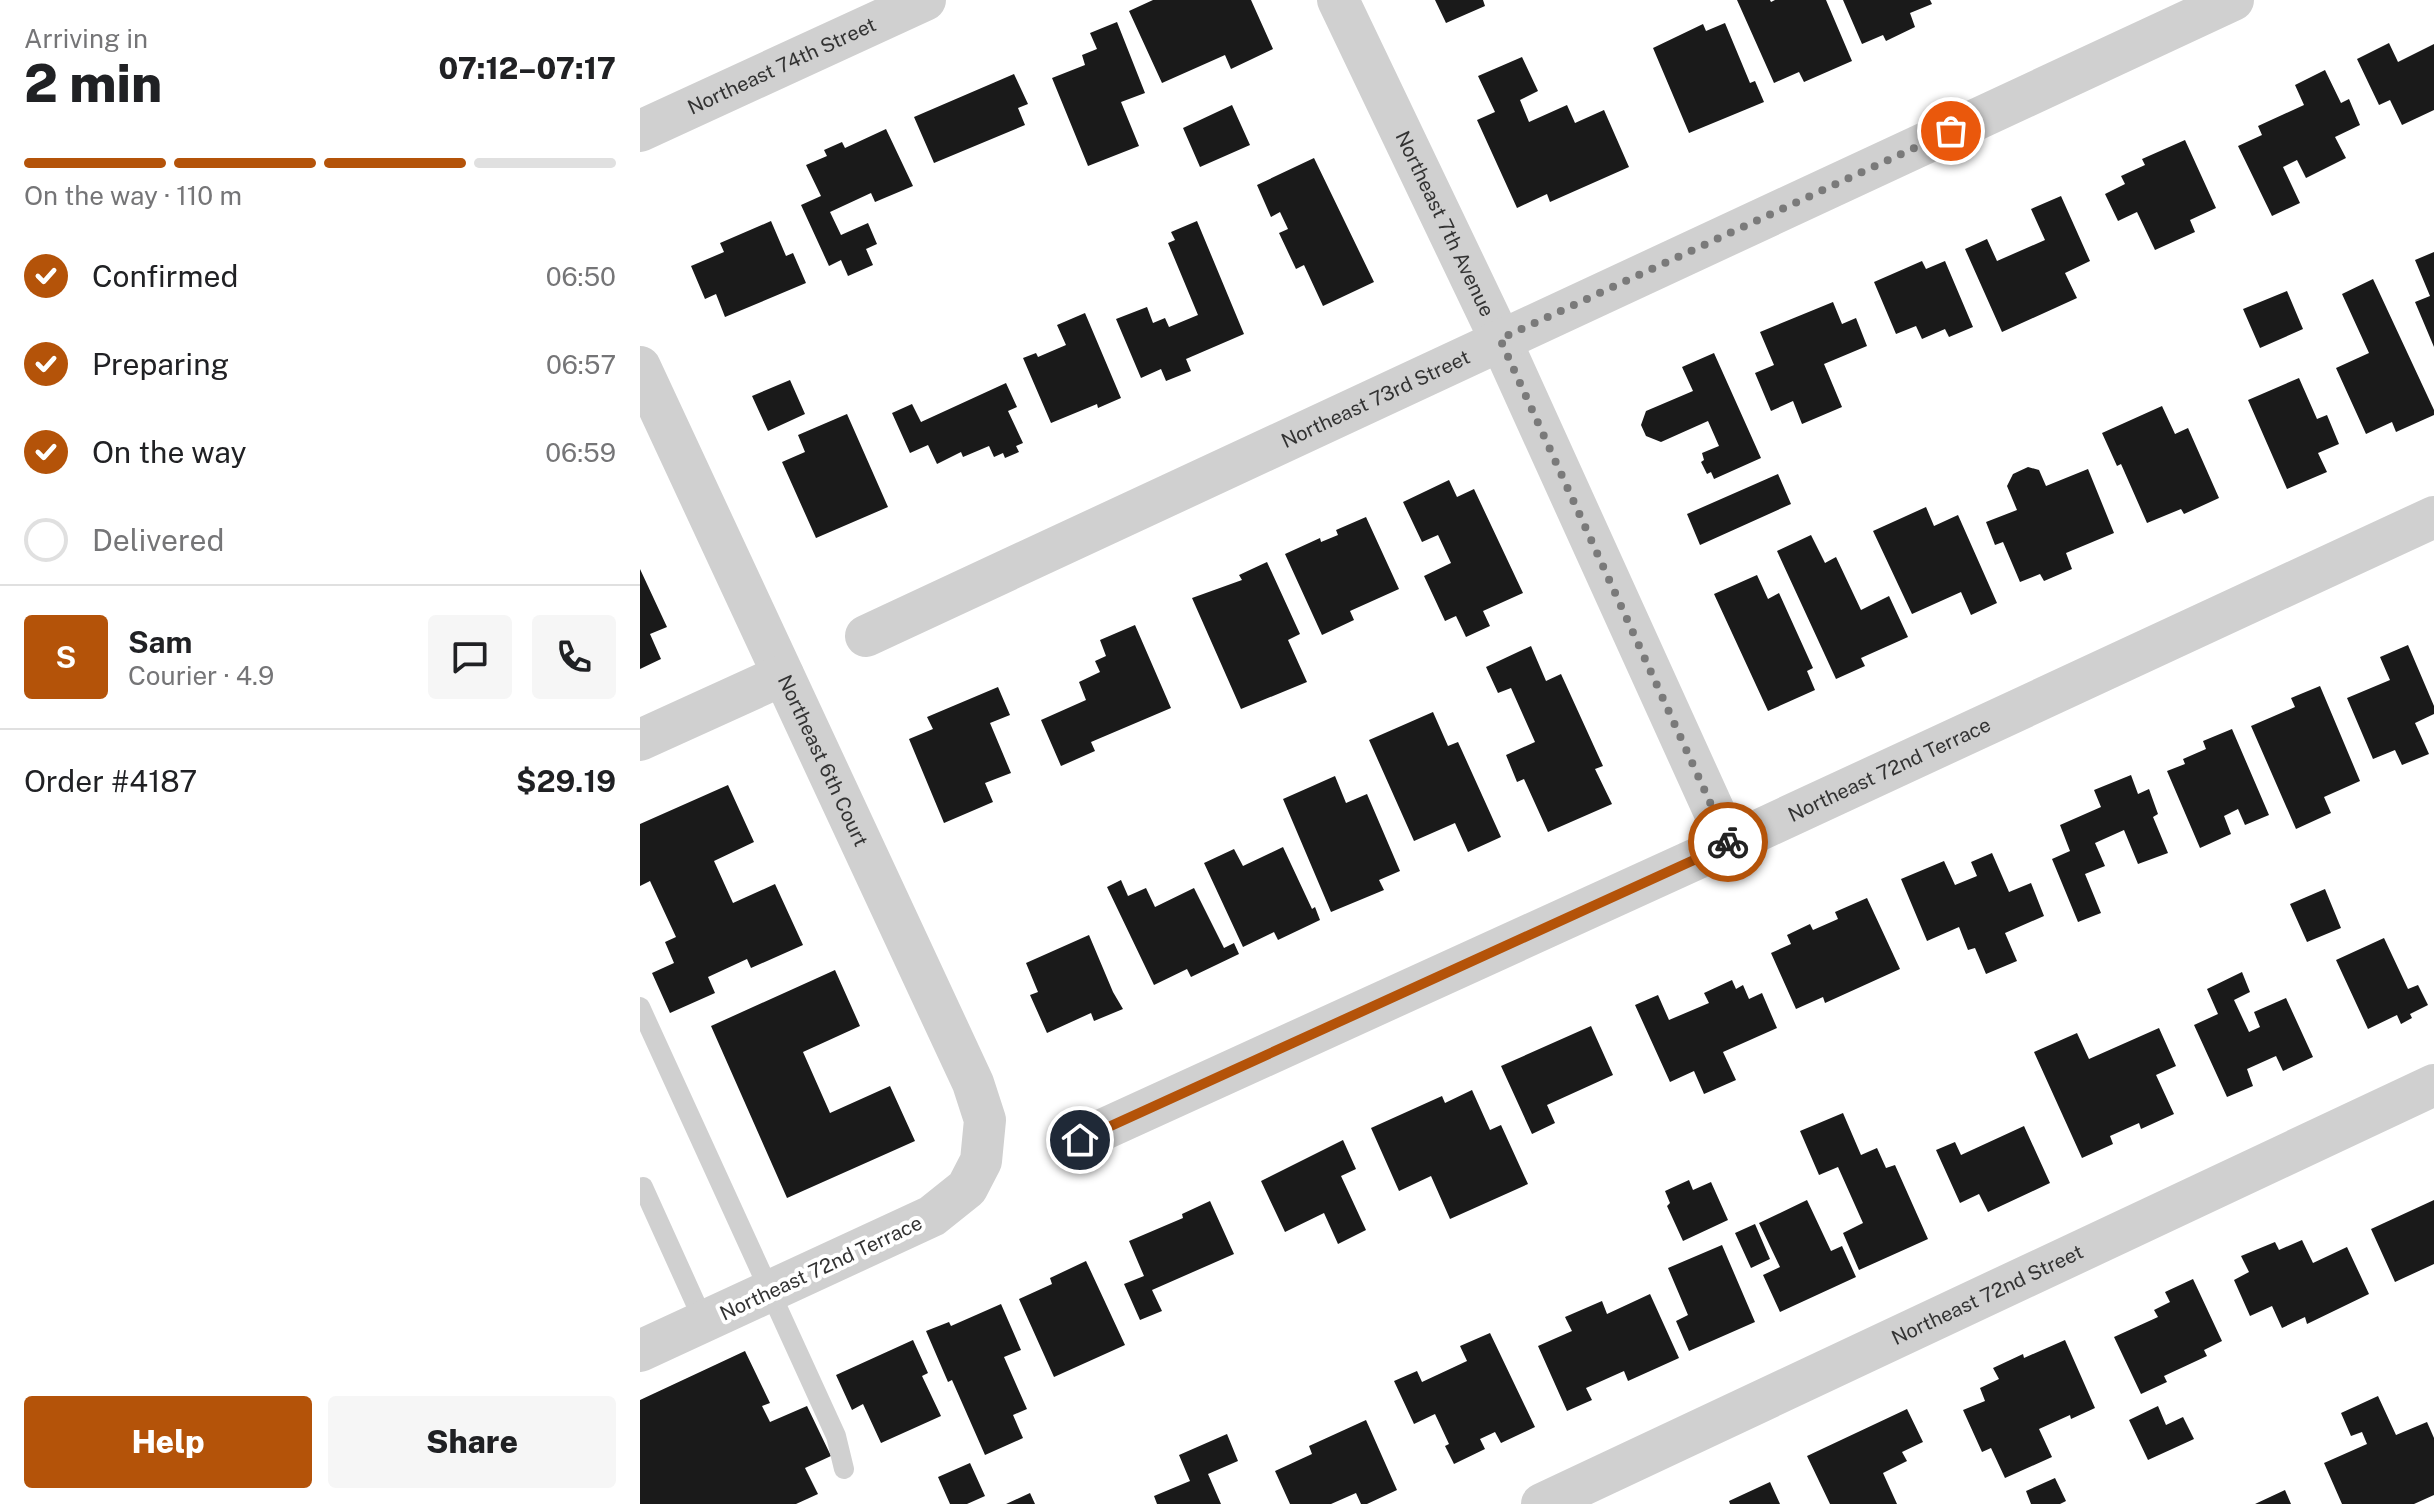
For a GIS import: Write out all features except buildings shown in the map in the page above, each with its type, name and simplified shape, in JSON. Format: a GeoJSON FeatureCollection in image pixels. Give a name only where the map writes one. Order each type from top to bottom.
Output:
{"type":"FeatureCollection","features":[{"type":"Feature","properties":{"kind":"street","name":"Northeast 74th Street"},"geometry":{"type":"LineString","coordinates":[[640,131],[925,0]]}},
{"type":"Feature","properties":{"kind":"street","name":"Northeast 7th Avenue"},"geometry":{"type":"LineString","coordinates":[[1338,0],[1500,339],[1729,844]]}},
{"type":"Feature","properties":{"kind":"street","name":"Northeast 73rd Street"},"geometry":{"type":"LineString","coordinates":[[866,636],[2233,0]]}},
{"type":"Feature","properties":{"kind":"street","name":"Northeast 6th Court"},"geometry":{"type":"LineString","coordinates":[[640,367],[973,1083],[985,1120],[981,1161]]}},
{"type":"Feature","properties":{"kind":"street","name":"Northeast 72nd Terrace"},"geometry":{"type":"LineString","coordinates":[[1080,1140],[2434,517]]}},
{"type":"Feature","properties":{"kind":"street"},"geometry":{"type":"LineString","coordinates":[[640,740],[783,675]]}},
{"type":"Feature","properties":{"kind":"street","name":"Northeast 72nd Street"},"geometry":{"type":"LineString","coordinates":[[1542,1504],[2434,1085]]}},
{"type":"Feature","properties":{"kind":"street","name":"Northeast 72nd Terrace"},"geometry":{"type":"LineString","coordinates":[[640,1351],[932,1216],[967,1188],[981,1161]]}},
{"type":"Feature","properties":{"kind":"lane"},"geometry":{"type":"LineString","coordinates":[[640,1007],[836,1436],[844,1469]]}},
{"type":"Feature","properties":{"kind":"lane"},"geometry":{"type":"LineString","coordinates":[[640,1188],[643,1187],[704,1322]]}},
{"type":"Feature","properties":{"kind":"way so far"},"geometry":{"type":"LineString","coordinates":[[1728,842],[1500,339],[1951,131]]}},
{"type":"Feature","properties":{"kind":"route"},"geometry":{"type":"LineString","coordinates":[[1080,1140],[1728,842]]}}]}
